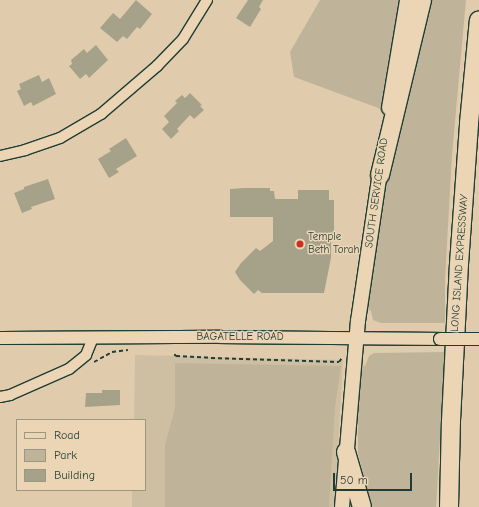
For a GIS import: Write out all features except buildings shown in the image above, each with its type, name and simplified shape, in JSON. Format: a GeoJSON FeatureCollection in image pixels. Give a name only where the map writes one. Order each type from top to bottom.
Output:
{"type":"FeatureCollection","features":[{"type":"Feature","properties":{"kind":"highway"},"geometry":{"type":"LineString","coordinates":[[380,175],[422,0]]}},
{"type":"Feature","properties":{"kind":"highway","name":"LONG ISLAND EXPRESSWAY"},"geometry":{"type":"LineString","coordinates":[[449,507],[451,421],[459,264],[469,123],[479,20]]}},
{"type":"Feature","properties":{"kind":"highway"},"geometry":{"type":"LineString","coordinates":[[346,452],[362,507]]}},
{"type":"Feature","properties":{"kind":"main road","name":"SOUTH SERVICE ROAD"},"geometry":{"type":"LineString","coordinates":[[342,507],[356,339],[396,59],[406,0]]}},
{"type":"Feature","properties":{"kind":"street"},"geometry":{"type":"LineString","coordinates":[[0,156],[25,150],[60,138],[101,114],[157,66],[182,38],[207,0]]}},
{"type":"Feature","properties":{"kind":"street","name":"BAGATELLE ROAD"},"geometry":{"type":"LineString","coordinates":[[0,338],[221,337],[479,339]]}},
{"type":"Feature","properties":{"kind":"street"},"geometry":{"type":"LineString","coordinates":[[0,397],[10,395],[69,369],[86,355],[93,338]]}},
{"type":"Feature","properties":{"kind":"path"},"geometry":{"type":"LineString","coordinates":[[174,354],[176,356],[211,358],[339,362],[342,358]]}},
{"type":"Feature","properties":{"kind":"shaded area"},"geometry":{"type":"Polygon","coordinates":[[[135,355],[343,360],[335,507],[132,507],[132,491],[146,491],[146,419],[134,419],[135,355]]]}},
{"type":"Feature","properties":{"kind":"green space"},"geometry":{"type":"Polygon","coordinates":[[[320,0],[399,0],[381,109],[294,77],[290,52],[320,0]]]}},
{"type":"Feature","properties":{"kind":"green space"},"geometry":{"type":"Polygon","coordinates":[[[429,0],[466,0],[452,155],[445,280],[445,323],[381,323],[373,320],[371,311],[367,309],[381,209],[400,115],[429,0]]]}},
{"type":"Feature","properties":{"kind":"green space"},"geometry":{"type":"Polygon","coordinates":[[[445,352],[436,507],[371,507],[358,453],[358,387],[362,366],[365,366],[369,356],[374,353],[445,352]]]}},
{"type":"Feature","properties":{"kind":"green space"},"geometry":{"type":"Polygon","coordinates":[[[175,363],[341,366],[335,407],[329,507],[165,507],[165,445],[175,408],[175,363]]]}},
{"type":"Feature","properties":{"kind":"place","name":"Temple Beth Torah"},"geometry":{"type":"Point","coordinates":[300,244]}}]}
